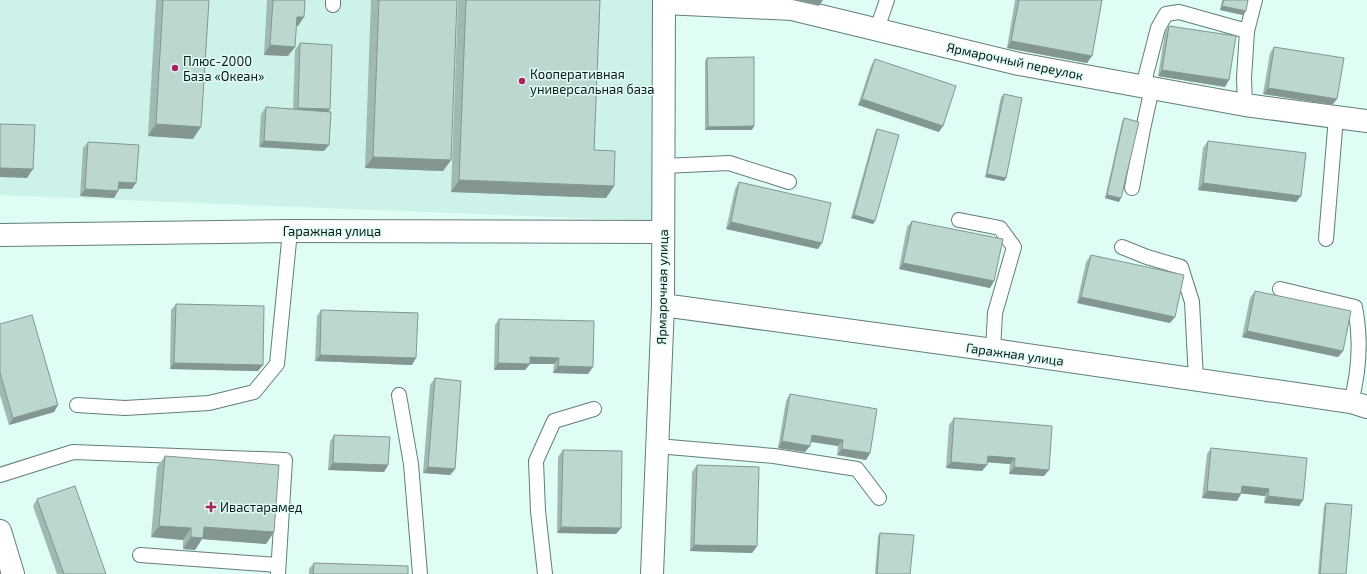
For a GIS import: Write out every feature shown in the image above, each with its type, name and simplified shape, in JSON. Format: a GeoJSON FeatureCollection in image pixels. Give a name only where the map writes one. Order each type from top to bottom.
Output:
{"type":"FeatureCollection","features":[{"type":"Feature","properties":{"kind":"street","name":"Ярмарочный переулок"},"geometry":{"type":"LineString","coordinates":[[664,2],[782,4],[792,9],[1019,64],[1245,105],[1367,121]]}},
{"type":"Feature","properties":{"kind":"street","name":"Ярмарочная улица"},"geometry":{"type":"LineString","coordinates":[[652,574],[663,305],[664,2]]}},
{"type":"Feature","properties":{"kind":"street","name":"Гаражная улица"},"geometry":{"type":"LineString","coordinates":[[0,235],[290,231],[664,232]]}},
{"type":"Feature","properties":{"kind":"street","name":"Гаражная улица"},"geometry":{"type":"LineString","coordinates":[[663,305],[994,350],[1359,404]]}},
{"type":"Feature","properties":{"kind":"street"},"geometry":{"type":"LineString","coordinates":[[0,531],[13,574]]}},
{"type":"Feature","properties":{"kind":"lane"},"geometry":{"type":"LineString","coordinates":[[877,29],[887,0]]}},
{"type":"Feature","properties":{"kind":"lane"},"geometry":{"type":"LineString","coordinates":[[1245,105],[1244,78],[1247,31],[1255,0]]}},
{"type":"Feature","properties":{"kind":"lane"},"geometry":{"type":"LineString","coordinates":[[1132,188],[1143,129],[1147,87],[1158,28],[1166,14],[1179,12],[1247,31]]}},
{"type":"Feature","properties":{"kind":"lane"},"geometry":{"type":"LineString","coordinates":[[1326,239],[1336,117]]}},
{"type":"Feature","properties":{"kind":"lane"},"geometry":{"type":"LineString","coordinates":[[663,166],[729,164],[789,182]]}},
{"type":"Feature","properties":{"kind":"lane"},"geometry":{"type":"LineString","coordinates":[[959,220],[1000,228],[1014,247],[995,313],[994,350]]}},
{"type":"Feature","properties":{"kind":"lane"},"geometry":{"type":"LineString","coordinates":[[77,406],[125,408],[209,403],[254,392],[277,364],[290,231]]}},
{"type":"Feature","properties":{"kind":"lane"},"geometry":{"type":"LineString","coordinates":[[1122,247],[1147,257],[1181,267],[1192,302],[1196,380]]}},
{"type":"Feature","properties":{"kind":"lane"},"geometry":{"type":"LineString","coordinates":[[1280,289],[1355,307],[1358,324],[1357,382],[1359,404]]}},
{"type":"Feature","properties":{"kind":"lane"},"geometry":{"type":"LineString","coordinates":[[399,395],[411,464],[420,574]]}},
{"type":"Feature","properties":{"kind":"lane"},"geometry":{"type":"LineString","coordinates":[[544,574],[538,511],[536,461],[554,421],[594,409]]}},
{"type":"Feature","properties":{"kind":"lane"},"geometry":{"type":"LineString","coordinates":[[657,446],[774,456],[857,468],[879,498]]}},
{"type":"Feature","properties":{"kind":"lane"},"geometry":{"type":"LineString","coordinates":[[0,475],[73,452],[285,460],[278,569],[140,555]]}},
{"type":"Feature","properties":{"kind":"shaded area"},"geometry":{"type":"Polygon","coordinates":[[[0,0],[657,0],[652,221],[0,195],[0,0]]]}},
{"type":"Feature","properties":{"kind":"building","name":"Плюс-2000 База «Океан»"},"geometry":{"type":"Polygon","coordinates":[[[163,0],[209,0],[201,127],[156,124],[163,0]]]}},
{"type":"Feature","properties":{"kind":"building"},"geometry":{"type":"Polygon","coordinates":[[[273,0],[305,0],[304,17],[297,17],[295,47],[270,45],[273,0]]]}},
{"type":"Feature","properties":{"kind":"building"},"geometry":{"type":"Polygon","coordinates":[[[379,0],[457,0],[451,160],[373,157],[379,0]]]}},
{"type":"Feature","properties":{"kind":"building","name":"Кооперативная универсальная база"},"geometry":{"type":"Polygon","coordinates":[[[466,0],[600,0],[594,150],[615,151],[614,186],[459,180],[466,0]]]}},
{"type":"Feature","properties":{"kind":"building"},"geometry":{"type":"Polygon","coordinates":[[[1019,0],[1102,0],[1092,56],[1011,41],[1019,0]]]}},
{"type":"Feature","properties":{"kind":"building"},"geometry":{"type":"Polygon","coordinates":[[[1224,0],[1248,0],[1246,11],[1222,6],[1224,0]]]}},
{"type":"Feature","properties":{"kind":"building"},"geometry":{"type":"Polygon","coordinates":[[[1169,26],[1236,36],[1229,80],[1162,70],[1169,26]]]}},
{"type":"Feature","properties":{"kind":"building"},"geometry":{"type":"Polygon","coordinates":[[[300,43],[332,45],[330,109],[298,108],[300,43]]]}},
{"type":"Feature","properties":{"kind":"building"},"geometry":{"type":"Polygon","coordinates":[[[1274,47],[1344,58],[1337,99],[1268,88],[1274,47]]]}},
{"type":"Feature","properties":{"kind":"building"},"geometry":{"type":"Polygon","coordinates":[[[754,57],[754,126],[708,127],[707,58],[754,57]]]}},
{"type":"Feature","properties":{"kind":"building"},"geometry":{"type":"Polygon","coordinates":[[[875,59],[956,86],[943,126],[862,99],[875,59]]]}},
{"type":"Feature","properties":{"kind":"building"},"geometry":{"type":"Polygon","coordinates":[[[1004,94],[1022,98],[1006,178],[987,174],[1004,94]]]}},
{"type":"Feature","properties":{"kind":"building"},"geometry":{"type":"Polygon","coordinates":[[[266,107],[331,112],[329,145],[264,141],[266,107]]]}},
{"type":"Feature","properties":{"kind":"building"},"geometry":{"type":"Polygon","coordinates":[[[1124,118],[1139,122],[1121,198],[1107,195],[1124,118]]]}},
{"type":"Feature","properties":{"kind":"building"},"geometry":{"type":"Polygon","coordinates":[[[0,124],[35,125],[33,169],[0,168],[0,124]]]}},
{"type":"Feature","properties":{"kind":"building"},"geometry":{"type":"Polygon","coordinates":[[[877,129],[899,135],[875,221],[854,215],[877,129]]]}},
{"type":"Feature","properties":{"kind":"building"},"geometry":{"type":"Polygon","coordinates":[[[1208,141],[1306,153],[1301,196],[1203,183],[1208,141]]]}},
{"type":"Feature","properties":{"kind":"building"},"geometry":{"type":"Polygon","coordinates":[[[88,142],[139,145],[136,183],[119,182],[118,191],[85,189],[88,142]]]}},
{"type":"Feature","properties":{"kind":"building"},"geometry":{"type":"Polygon","coordinates":[[[739,182],[831,203],[822,243],[731,222],[739,182]]]}},
{"type":"Feature","properties":{"kind":"building"},"geometry":{"type":"Polygon","coordinates":[[[912,221],[1003,239],[994,281],[903,263],[912,221]]]}},
{"type":"Feature","properties":{"kind":"building"},"geometry":{"type":"Polygon","coordinates":[[[1091,255],[1184,275],[1175,317],[1081,297],[1091,255]]]}},
{"type":"Feature","properties":{"kind":"building"},"geometry":{"type":"Polygon","coordinates":[[[1255,291],[1351,311],[1343,351],[1247,331],[1255,291]]]}},
{"type":"Feature","properties":{"kind":"building"},"geometry":{"type":"Polygon","coordinates":[[[176,304],[264,306],[263,365],[174,363],[176,304]]]}},
{"type":"Feature","properties":{"kind":"building"},"geometry":{"type":"Polygon","coordinates":[[[321,310],[418,313],[416,358],[320,355],[321,310]]]}},
{"type":"Feature","properties":{"kind":"building"},"geometry":{"type":"Polygon","coordinates":[[[32,315],[58,405],[13,418],[0,373],[0,324],[32,315]]]}},
{"type":"Feature","properties":{"kind":"building"},"geometry":{"type":"Polygon","coordinates":[[[499,319],[594,321],[593,367],[558,366],[559,358],[530,357],[530,364],[498,363],[499,319]]]}},
{"type":"Feature","properties":{"kind":"building"},"geometry":{"type":"Polygon","coordinates":[[[435,378],[461,381],[455,469],[428,467],[435,378]]]}},
{"type":"Feature","properties":{"kind":"building"},"geometry":{"type":"Polygon","coordinates":[[[790,394],[877,409],[870,453],[842,449],[843,440],[812,435],[810,446],[782,441],[790,394]]]}},
{"type":"Feature","properties":{"kind":"building"},"geometry":{"type":"Polygon","coordinates":[[[954,418],[1052,426],[1049,470],[1014,467],[1015,458],[988,456],[987,465],[951,462],[954,418]]]}},
{"type":"Feature","properties":{"kind":"building"},"geometry":{"type":"Polygon","coordinates":[[[334,435],[390,437],[388,465],[333,463],[334,435]]]}},
{"type":"Feature","properties":{"kind":"building"},"geometry":{"type":"Polygon","coordinates":[[[1211,448],[1307,458],[1303,500],[1268,496],[1269,489],[1242,486],[1241,494],[1207,491],[1211,448]]]}},
{"type":"Feature","properties":{"kind":"building"},"geometry":{"type":"Polygon","coordinates":[[[563,450],[622,451],[621,528],[561,527],[563,450]]]}},
{"type":"Feature","properties":{"kind":"building","name":"Ивастарамед"},"geometry":{"type":"Polygon","coordinates":[[[165,456],[279,465],[274,532],[204,527],[203,538],[191,537],[191,528],[159,526],[165,456]]]}},
{"type":"Feature","properties":{"kind":"building"},"geometry":{"type":"Polygon","coordinates":[[[697,465],[759,467],[757,546],[694,545],[697,465]]]}},
{"type":"Feature","properties":{"kind":"building"},"geometry":{"type":"Polygon","coordinates":[[[75,486],[106,574],[64,574],[37,499],[75,486]]]}},
{"type":"Feature","properties":{"kind":"building"},"geometry":{"type":"Polygon","coordinates":[[[1326,503],[1352,505],[1346,574],[1320,574],[1326,503]]]}},
{"type":"Feature","properties":{"kind":"building"},"geometry":{"type":"Polygon","coordinates":[[[880,533],[914,535],[910,574],[877,574],[880,533]]]}},
{"type":"Feature","properties":{"kind":"building"},"geometry":{"type":"Polygon","coordinates":[[[314,563],[408,566],[408,574],[313,574],[314,563]]]}},
{"type":"Feature","properties":{"kind":"place","name":"Плюс-2000 База «Океан»"},"geometry":{"type":"Point","coordinates":[175,68]}},
{"type":"Feature","properties":{"kind":"place","name":"Кооперативная универсальная база"},"geometry":{"type":"Point","coordinates":[522,81]}},
{"type":"Feature","properties":{"kind":"place","name":"Ивастарамед"},"geometry":{"type":"Point","coordinates":[211,507]}}]}
